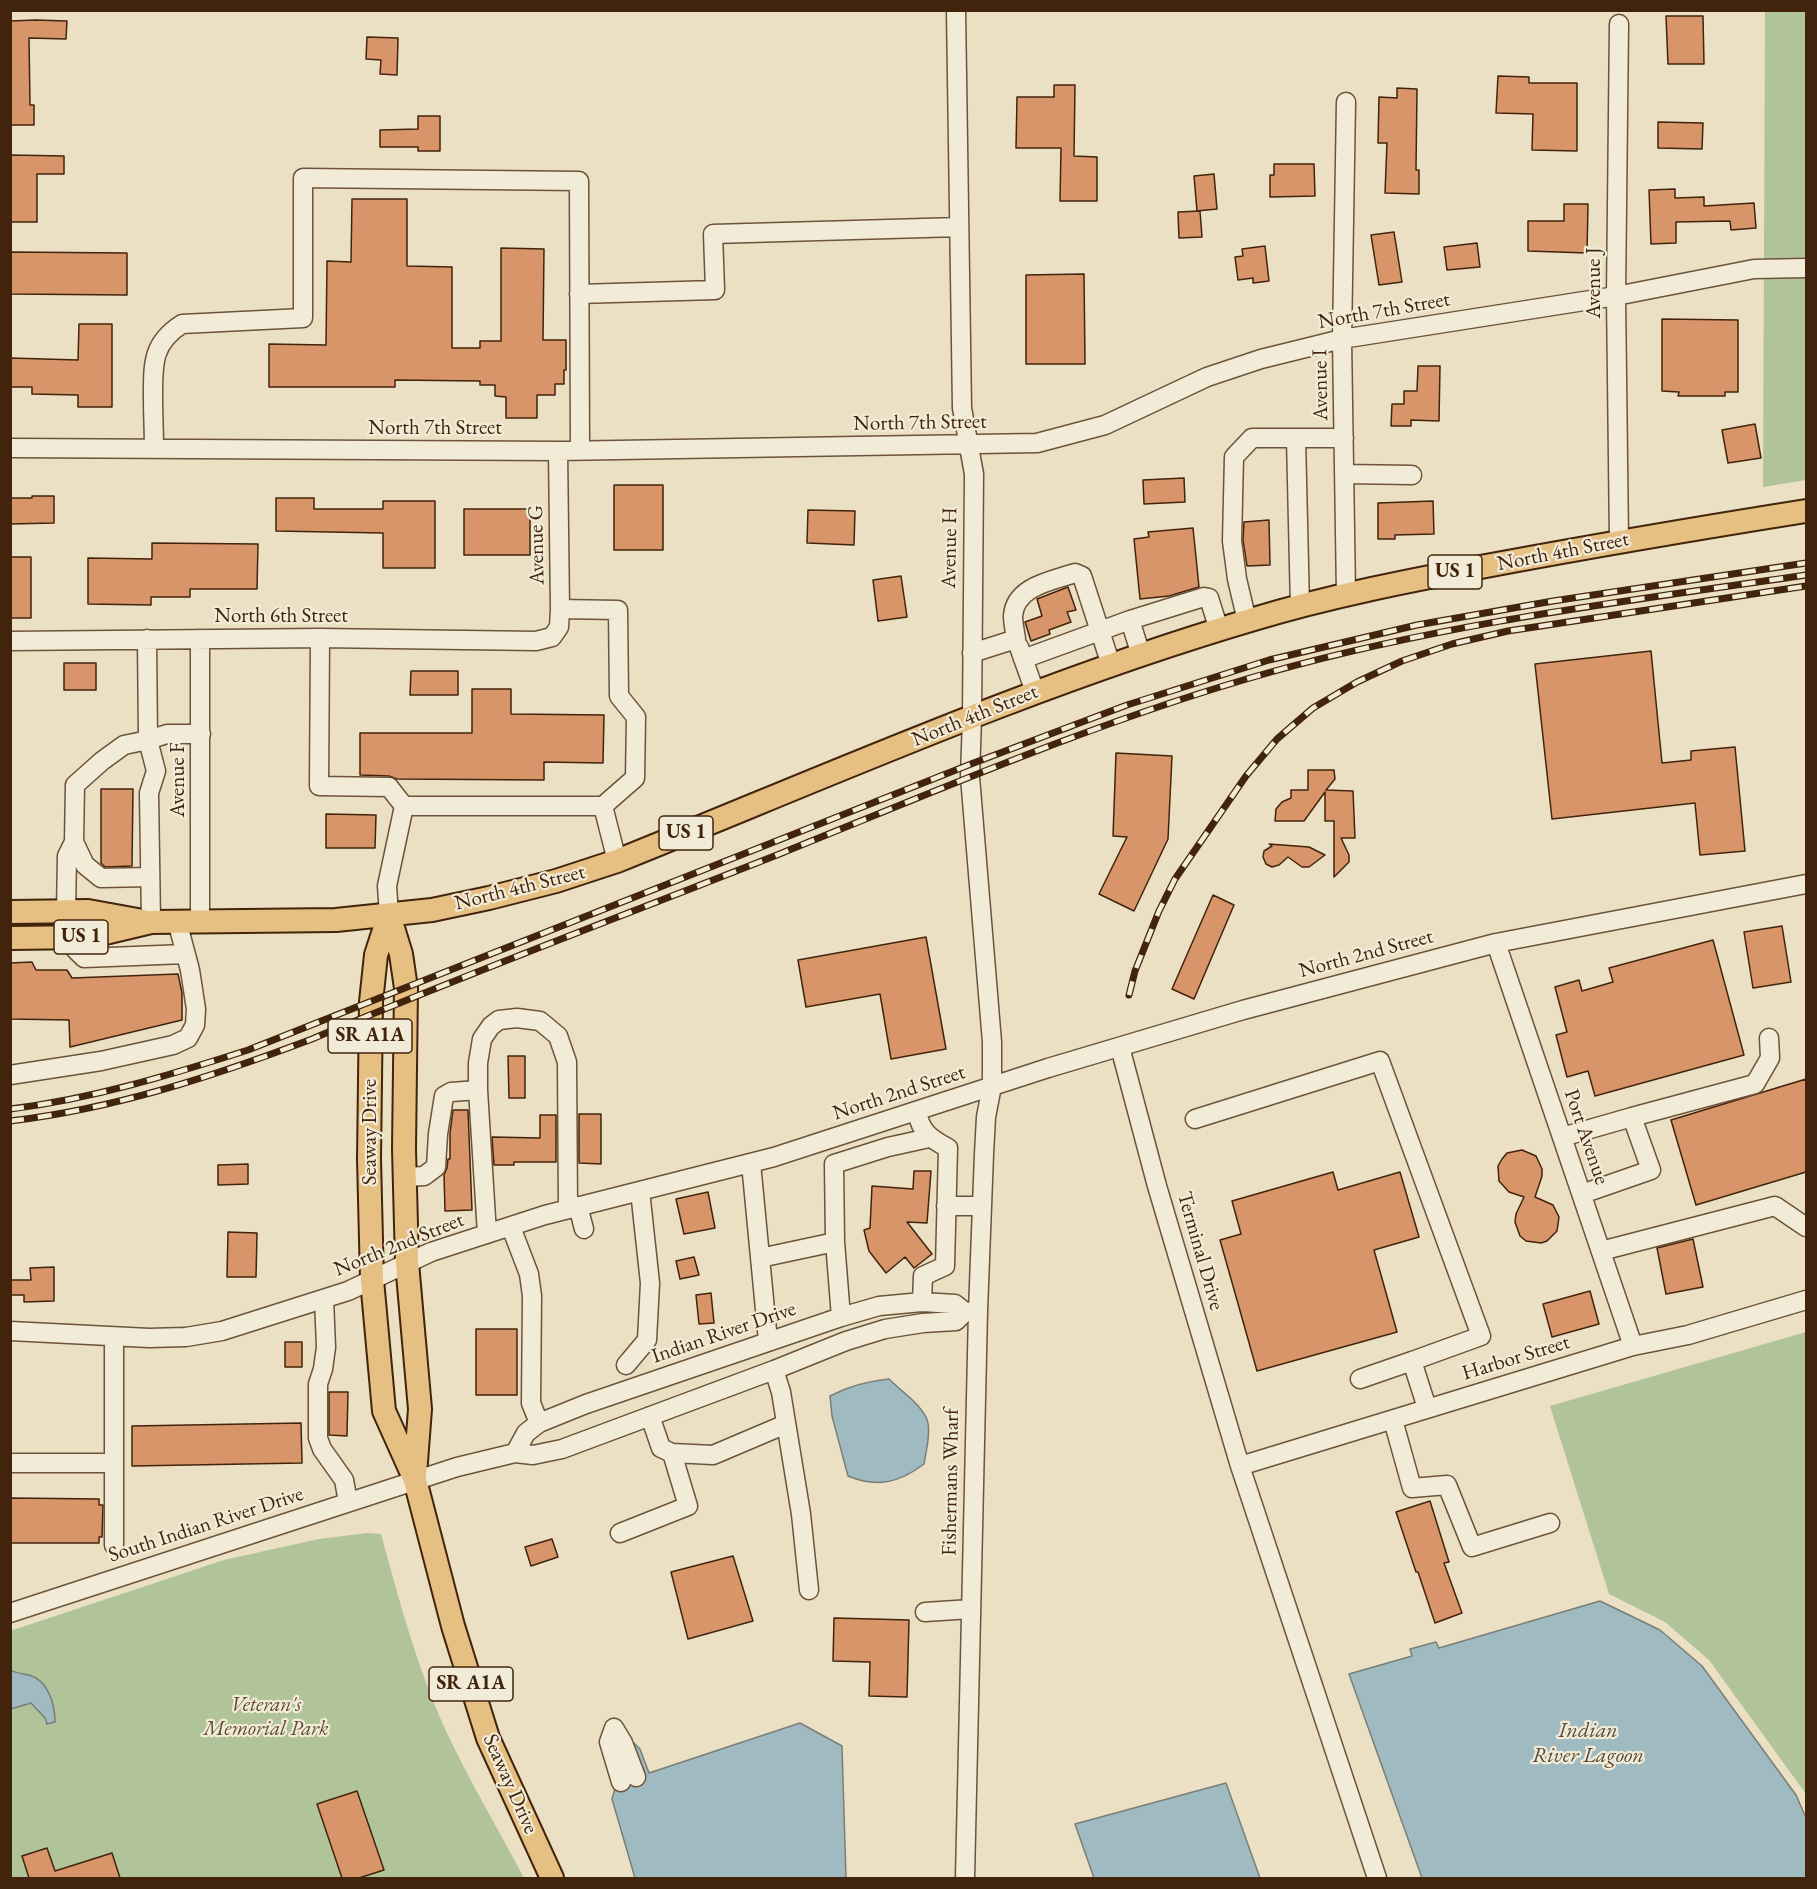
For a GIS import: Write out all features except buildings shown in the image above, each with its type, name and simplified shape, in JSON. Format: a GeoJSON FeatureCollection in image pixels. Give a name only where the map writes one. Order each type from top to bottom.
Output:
{"type":"FeatureCollection","features":[{"type":"Feature","properties":{"kind":"main road","name":"North 4th Street"},"geometry":{"type":"LineString","coordinates":[[10,938],[88,937],[151,922],[336,920],[432,910],[489,898],[556,881],[617,861],[1035,692],[1247,621],[1346,595],[1619,541],[1806,511]]}},
{"type":"Feature","properties":{"kind":"main road","name":"North 4th Street"},"geometry":{"type":"LineString","coordinates":[[10,912],[88,910],[151,922]]}},
{"type":"Feature","properties":{"kind":"main road","name":"Seaway Drive"},"geometry":{"type":"LineString","coordinates":[[389,915],[401,954],[406,988],[407,1263],[420,1409],[415,1480]]}},
{"type":"Feature","properties":{"kind":"main road","name":"Seaway Drive"},"geometry":{"type":"LineString","coordinates":[[389,915],[376,955],[371,1002],[369,1159],[372,1280],[384,1411],[415,1480],[453,1626],[488,1738],[552,1878]]}},
{"type":"Feature","properties":{"kind":"street","name":"Avenue H"},"geometry":{"type":"LineString","coordinates":[[956,10],[962,408],[974,474],[970,777],[992,1042],[992,1086]]}},
{"type":"Feature","properties":{"kind":"street","name":"Avenue J"},"geometry":{"type":"LineString","coordinates":[[1619,24],[1616,296],[1619,541]]}},
{"type":"Feature","properties":{"kind":"street","name":"Avenue I"},"geometry":{"type":"LineString","coordinates":[[1346,102],[1342,339],[1346,595]]}},
{"type":"Feature","properties":{"kind":"street"},"geometry":{"type":"LineString","coordinates":[[154,449],[153,364],[159,347],[169,332],[182,324],[303,318],[303,178],[579,181],[580,450]]}},
{"type":"Feature","properties":{"kind":"street"},"geometry":{"type":"LineString","coordinates":[[579,294],[715,290],[713,234],[959,227]]}},
{"type":"Feature","properties":{"kind":"street","name":"North 7th Street"},"geometry":{"type":"LineString","coordinates":[[10,448],[558,451],[1037,443],[1105,425],[1208,377],[1261,358],[1342,339],[1616,296],[1754,269],[1806,268]]}},
{"type":"Feature","properties":{"kind":"street"},"geometry":{"type":"LineString","coordinates":[[1247,621],[1237,579],[1232,541],[1234,457],[1252,438],[1344,438]]}},
{"type":"Feature","properties":{"kind":"street"},"geometry":{"type":"LineString","coordinates":[[1296,438],[1300,607]]}},
{"type":"Feature","properties":{"kind":"street","name":"Avenue G"},"geometry":{"type":"LineString","coordinates":[[552,637],[559,627],[560,609],[558,451]]}},
{"type":"Feature","properties":{"kind":"street"},"geometry":{"type":"LineString","coordinates":[[1345,474],[1412,475]]}},
{"type":"Feature","properties":{"kind":"street"},"geometry":{"type":"LineString","coordinates":[[1035,692],[1016,639],[1013,617],[1016,604],[1024,592],[1075,573],[1082,576],[1111,665]]}},
{"type":"Feature","properties":{"kind":"street"},"geometry":{"type":"LineString","coordinates":[[1023,659],[1100,630],[1204,597],[1209,598],[1219,630]]}},
{"type":"Feature","properties":{"kind":"street"},"geometry":{"type":"LineString","coordinates":[[404,806],[603,806],[635,778],[636,717],[619,696],[618,610],[560,609]]}},
{"type":"Feature","properties":{"kind":"street"},"geometry":{"type":"LineString","coordinates":[[1130,620],[1141,655]]}},
{"type":"Feature","properties":{"kind":"street","name":"North 6th Street"},"geometry":{"type":"LineString","coordinates":[[10,640],[320,638],[536,641],[552,637]]}},
{"type":"Feature","properties":{"kind":"street"},"geometry":{"type":"LineString","coordinates":[[320,638],[319,786],[389,787],[404,806]]}},
{"type":"Feature","properties":{"kind":"street"},"geometry":{"type":"LineString","coordinates":[[147,639],[148,740],[156,771],[149,793],[151,922]]}},
{"type":"Feature","properties":{"kind":"street","name":"Avenue F"},"geometry":{"type":"LineString","coordinates":[[200,639],[200,921]]}},
{"type":"Feature","properties":{"kind":"street"},"geometry":{"type":"LineString","coordinates":[[972,653],[1016,639]]}},
{"type":"Feature","properties":{"kind":"street"},"geometry":{"type":"LineString","coordinates":[[66,911],[67,856],[74,842],[75,785],[124,745],[167,734],[201,734]]}},
{"type":"Feature","properties":{"kind":"street"},"geometry":{"type":"LineString","coordinates":[[389,915],[387,886],[404,806]]}},
{"type":"Feature","properties":{"kind":"street"},"geometry":{"type":"LineString","coordinates":[[603,806],[617,861]]}},
{"type":"Feature","properties":{"kind":"street"},"geometry":{"type":"LineString","coordinates":[[74,842],[85,865],[101,878],[150,877]]}},
{"type":"Feature","properties":{"kind":"street","name":"North 2nd Street"},"geometry":{"type":"LineString","coordinates":[[10,1331],[114,1337],[186,1337],[222,1331],[324,1299],[447,1246],[573,1208],[751,1163],[992,1086],[1254,1007],[1496,943],[1806,884]]}},
{"type":"Feature","properties":{"kind":"street"},"geometry":{"type":"LineString","coordinates":[[10,1075],[101,1061],[173,1045],[188,1038],[195,1025],[195,1009],[190,970],[177,921]]}},
{"type":"Feature","properties":{"kind":"street"},"geometry":{"type":"LineString","coordinates":[[127,928],[128,956]]}},
{"type":"Feature","properties":{"kind":"street"},"geometry":{"type":"LineString","coordinates":[[74,937],[75,949],[84,958],[185,954]]}},
{"type":"Feature","properties":{"kind":"street","name":"Port Avenue"},"geometry":{"type":"LineString","coordinates":[[1496,943],[1633,1346]]}},
{"type":"Feature","properties":{"kind":"street"},"geometry":{"type":"LineString","coordinates":[[487,1234],[478,1063],[482,1040],[491,1026],[499,1020],[517,1018],[540,1020],[558,1036],[567,1062],[573,1208],[584,1229]]}},
{"type":"Feature","properties":{"kind":"street"},"geometry":{"type":"LineString","coordinates":[[1562,1137],[1755,1084],[1770,1058],[1769,1038]]}},
{"type":"Feature","properties":{"kind":"street","name":"Terminal Drive"},"geometry":{"type":"LineString","coordinates":[[1120,1047],[1157,1186],[1240,1466],[1377,1878]]}},
{"type":"Feature","properties":{"kind":"street"},"geometry":{"type":"LineString","coordinates":[[1195,1119],[1380,1061],[1481,1336],[1360,1379]]}},
{"type":"Feature","properties":{"kind":"street","name":"Fishermans Wharf"},"geometry":{"type":"LineString","coordinates":[[965,1878],[971,1609],[971,1312],[982,1206],[986,1117],[992,1086]]}},
{"type":"Feature","properties":{"kind":"street"},"geometry":{"type":"LineString","coordinates":[[405,1177],[424,1176],[436,1167],[444,1096],[451,1092],[478,1090]]}},
{"type":"Feature","properties":{"kind":"street"},"geometry":{"type":"LineString","coordinates":[[916,1112],[919,1124],[929,1138],[948,1148],[945,1266],[923,1276],[922,1302]]}},
{"type":"Feature","properties":{"kind":"street"},"geometry":{"type":"LineString","coordinates":[[1582,1194],[1651,1170],[1632,1117]]}},
{"type":"Feature","properties":{"kind":"street"},"geometry":{"type":"LineString","coordinates":[[841,1317],[835,1242],[834,1164],[888,1147],[929,1138]]}},
{"type":"Feature","properties":{"kind":"street"},"geometry":{"type":"LineString","coordinates":[[751,1163],[768,1341]]}},
{"type":"Feature","properties":{"kind":"street"},"geometry":{"type":"LineString","coordinates":[[630,1375],[647,1340],[650,1283],[640,1191]]}},
{"type":"Feature","properties":{"kind":"street"},"geometry":{"type":"LineString","coordinates":[[946,1206],[982,1206]]}},
{"type":"Feature","properties":{"kind":"street"},"geometry":{"type":"LineString","coordinates":[[1601,1251],[1775,1206],[1806,1227]]}},
{"type":"Feature","properties":{"kind":"street"},"geometry":{"type":"LineString","coordinates":[[511,1227],[529,1274],[532,1296],[531,1403],[539,1424]]}},
{"type":"Feature","properties":{"kind":"street"},"geometry":{"type":"LineString","coordinates":[[760,1258],[835,1242]]}},
{"type":"Feature","properties":{"kind":"street"},"geometry":{"type":"LineString","coordinates":[[324,1299],[326,1347],[318,1384],[318,1438],[322,1449],[344,1480],[348,1502]]}},
{"type":"Feature","properties":{"kind":"street","name":"Harbor Street"},"geometry":{"type":"LineString","coordinates":[[1240,1466],[1633,1346],[1688,1335],[1806,1300]]}},
{"type":"Feature","properties":{"kind":"street","name":"Indian River Drive"},"geometry":{"type":"LineString","coordinates":[[515,1453],[526,1433],[539,1424],[586,1404],[630,1375],[768,1341],[879,1306],[922,1302],[955,1304],[971,1312]]}},
{"type":"Feature","properties":{"kind":"street"},"geometry":{"type":"LineString","coordinates":[[415,1480],[515,1453],[533,1455],[556,1451],[846,1341],[885,1329],[956,1321],[971,1312]]}},
{"type":"Feature","properties":{"kind":"street"},"geometry":{"type":"LineString","coordinates":[[114,1337],[114,1545]]}},
{"type":"Feature","properties":{"kind":"street"},"geometry":{"type":"LineString","coordinates":[[1412,1361],[1427,1408]]}},
{"type":"Feature","properties":{"kind":"street"},"geometry":{"type":"LineString","coordinates":[[774,1370],[781,1392],[801,1514],[809,1590]]}},
{"type":"Feature","properties":{"kind":"street"},"geometry":{"type":"LineString","coordinates":[[650,1416],[661,1448],[672,1453],[713,1455],[786,1424]]}},
{"type":"Feature","properties":{"kind":"street"},"geometry":{"type":"LineString","coordinates":[[1393,1420],[1412,1488],[1447,1485],[1472,1547],[1550,1523]]}},
{"type":"Feature","properties":{"kind":"street"},"geometry":{"type":"LineString","coordinates":[[620,1533],[688,1506],[672,1453]]}},
{"type":"Feature","properties":{"kind":"street"},"geometry":{"type":"LineString","coordinates":[[10,1463],[114,1462]]}},
{"type":"Feature","properties":{"kind":"street","name":"South Indian River Drive"},"geometry":{"type":"LineString","coordinates":[[10,1613],[415,1480]]}},
{"type":"Feature","properties":{"kind":"street"},"geometry":{"type":"LineString","coordinates":[[925,1612],[971,1609]]}},
{"type":"Feature","properties":{"kind":"green space"},"geometry":{"type":"Polygon","coordinates":[[[1765,11],[1806,11],[1806,480],[1763,487],[1765,11]]]}},
{"type":"Feature","properties":{"kind":"green space"},"geometry":{"type":"Polygon","coordinates":[[[1806,1332],[1806,1794],[1709,1660],[1665,1622],[1609,1594],[1550,1406],[1806,1332]]]}},
{"type":"Feature","properties":{"kind":"green space","name":"Veteran's Memorial Park"},"geometry":{"type":"Polygon","coordinates":[[[368,1533],[381,1534],[409,1633],[435,1706],[464,1767],[524,1878],[11,1878],[10,1631],[224,1560],[319,1539],[368,1533]]]}},
{"type":"Feature","properties":{"kind":"water"},"geometry":{"type":"Polygon","coordinates":[[[889,1379],[914,1402],[926,1417],[929,1434],[924,1464],[906,1476],[888,1482],[859,1480],[848,1476],[832,1416],[830,1396],[859,1384],[889,1379]]]}},
{"type":"Feature","properties":{"kind":"water","name":"Indian River Lagoon"},"geometry":{"type":"Polygon","coordinates":[[[1600,1601],[1660,1630],[1702,1666],[1796,1795],[1806,1818],[1806,1878],[1422,1878],[1349,1674],[1412,1656],[1410,1649],[1436,1642],[1439,1648],[1600,1601]]]}},
{"type":"Feature","properties":{"kind":"water"},"geometry":{"type":"Polygon","coordinates":[[[11,1670],[36,1678],[46,1687],[54,1708],[55,1722],[47,1724],[45,1718],[31,1703],[11,1709],[11,1670]]]}},
{"type":"Feature","properties":{"kind":"water"},"geometry":{"type":"Polygon","coordinates":[[[800,1723],[842,1746],[846,1878],[635,1878],[612,1799],[628,1744],[634,1743],[640,1749],[649,1773],[800,1723]]]}},
{"type":"Feature","properties":{"kind":"water"},"geometry":{"type":"Polygon","coordinates":[[[1226,1783],[1260,1878],[1094,1878],[1075,1824],[1226,1783]]]}},
{"type":"Feature","properties":{"kind":"railway"},"geometry":{"type":"LineString","coordinates":[[10,1109],[101,1093],[248,1050],[971,764],[1127,705],[1269,660],[1417,625],[1553,601],[1806,563]]}},
{"type":"Feature","properties":{"kind":"railway"},"geometry":{"type":"LineString","coordinates":[[10,1121],[49,1116],[125,1100],[275,1053],[1024,756],[1208,691],[1337,655],[1470,627],[1604,604],[1806,575]]}},
{"type":"Feature","properties":{"kind":"railway"},"geometry":{"type":"LineString","coordinates":[[1129,995],[1135,971],[1159,911],[1175,879],[1246,776],[1277,739],[1313,708],[1357,682],[1402,661],[1452,644],[1508,631],[1806,586]]}}]}
